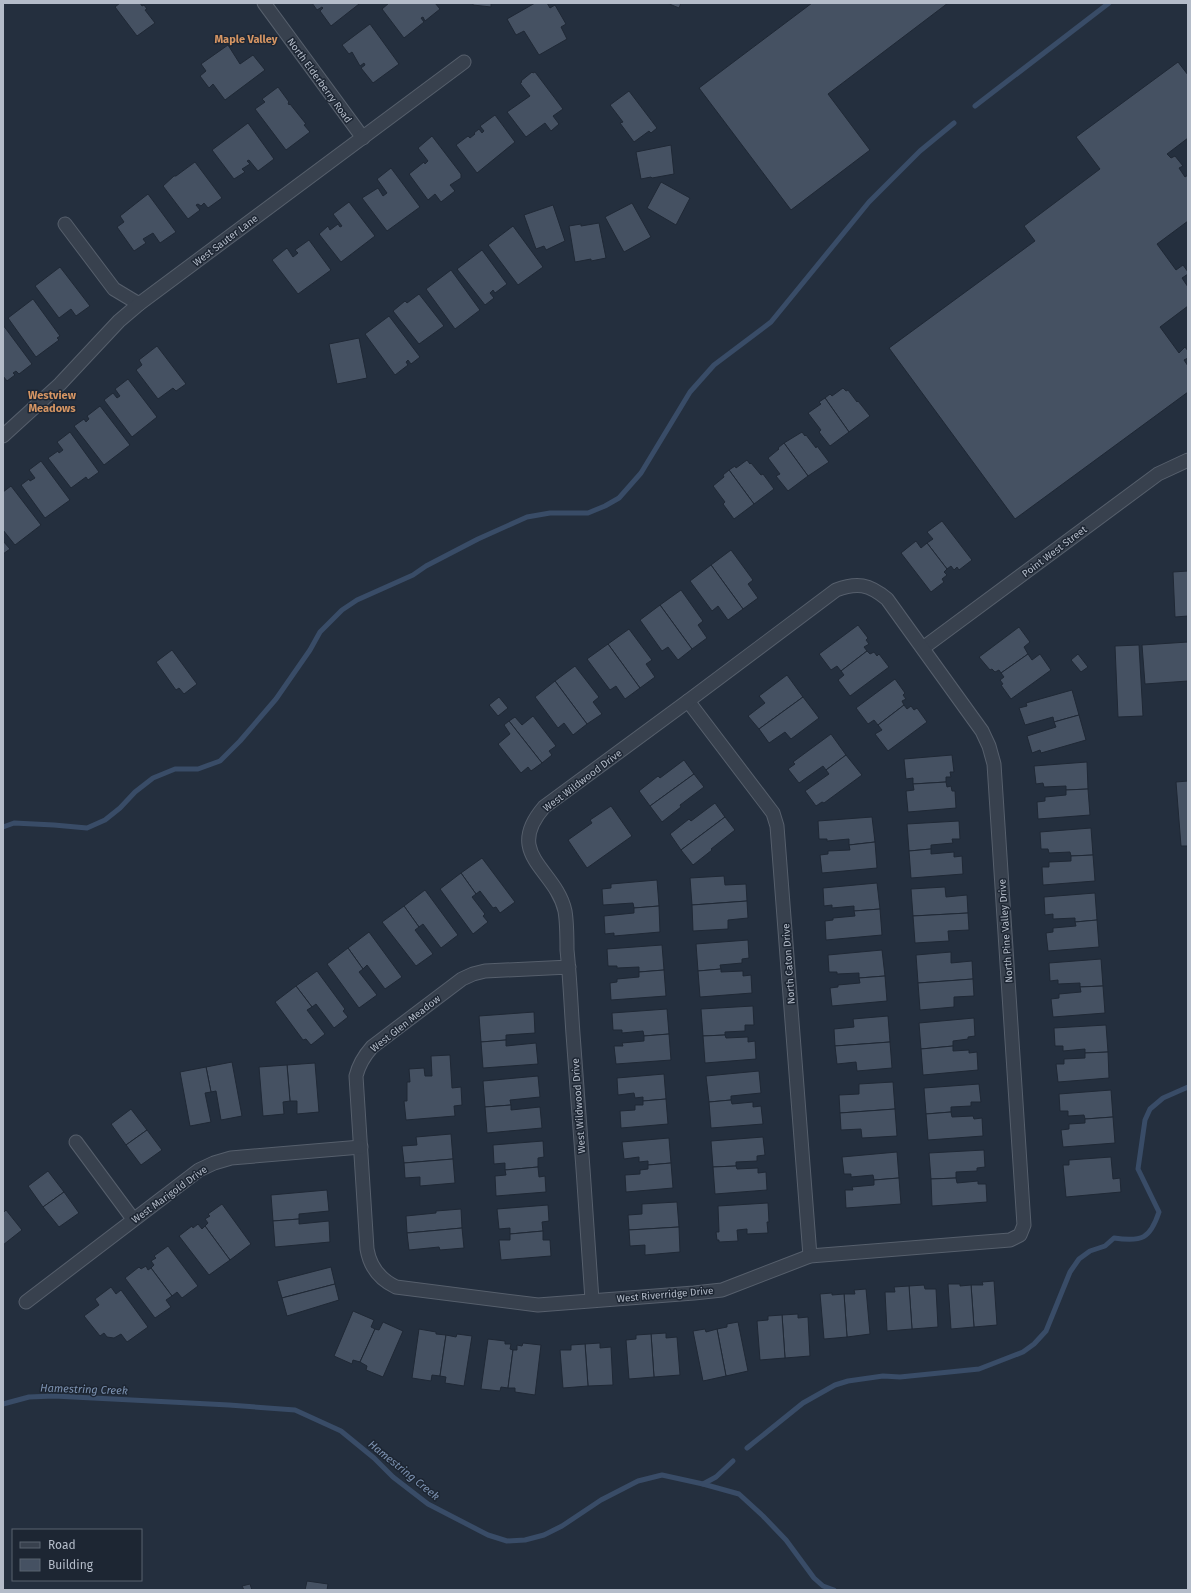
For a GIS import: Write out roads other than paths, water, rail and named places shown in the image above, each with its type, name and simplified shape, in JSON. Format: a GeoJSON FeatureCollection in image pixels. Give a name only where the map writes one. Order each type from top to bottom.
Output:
{"type":"FeatureCollection","features":[{"type":"Feature","properties":{"kind":"street","name":"North Elderberry Road"},"geometry":{"type":"LineString","coordinates":[[264,3],[363,138]]}},
{"type":"Feature","properties":{"kind":"street","name":"West Sauter Lane"},"geometry":{"type":"LineString","coordinates":[[3,436],[60,384],[119,321],[139,304],[464,62]]}},
{"type":"Feature","properties":{"kind":"street"},"geometry":{"type":"LineString","coordinates":[[65,224],[114,289],[139,304]]}},
{"type":"Feature","properties":{"kind":"street","name":"Point West Street"},"geometry":{"type":"LineString","coordinates":[[923,648],[1158,474],[1188,460]]}},
{"type":"Feature","properties":{"kind":"street","name":"West Wildwood Drive"},"geometry":{"type":"LineString","coordinates":[[592,1300],[565,911],[560,897],[534,859],[528,844],[529,830],[535,818],[544,807],[836,590],[849,585],[863,585],[876,590],[887,599],[923,648]]}},
{"type":"Feature","properties":{"kind":"street","name":"North Pine Valley Drive"},"geometry":{"type":"LineString","coordinates":[[923,648],[982,731],[990,746],[994,764],[1024,1225],[1020,1235]]}},
{"type":"Feature","properties":{"kind":"street","name":"North Caton Drive"},"geometry":{"type":"LineString","coordinates":[[688,701],[773,813],[777,826],[810,1256]]}},
{"type":"Feature","properties":{"kind":"street","name":"West Glen Meadow"},"geometry":{"type":"LineString","coordinates":[[379,1275],[372,1266],[367,1249],[356,1076],[359,1065],[365,1055],[372,1047],[462,979],[473,974],[485,971],[569,967]]}},
{"type":"Feature","properties":{"kind":"street"},"geometry":{"type":"LineString","coordinates":[[76,1142],[133,1219]]}},
{"type":"Feature","properties":{"kind":"street","name":"West Marigold Drive"},"geometry":{"type":"LineString","coordinates":[[26,1302],[199,1170],[214,1163],[231,1158],[361,1147]]}},
{"type":"Feature","properties":{"kind":"street","name":"West Riverridge Drive"},"geometry":{"type":"LineString","coordinates":[[379,1275],[396,1287],[538,1304],[722,1290],[810,1256],[1010,1240],[1020,1235]]}},
{"type":"Feature","properties":{"kind":"waterway"},"geometry":{"type":"LineString","coordinates":[[975,106],[1109,3]]}},
{"type":"Feature","properties":{"kind":"waterway"},"geometry":{"type":"LineString","coordinates":[[3,827],[14,823],[87,828],[105,820],[120,808],[135,792],[153,778],[175,769],[198,769],[220,761],[240,741],[276,699],[310,650],[320,632],[342,610],[357,600],[413,575],[426,566],[478,539],[527,517],[550,513],[588,513],[619,498],[641,473],[690,392],[714,365],[771,322],[869,202],[920,151],[954,123]]}},
{"type":"Feature","properties":{"kind":"waterway"},"geometry":{"type":"LineString","coordinates":[[747,1448],[803,1403],[835,1385],[848,1381],[883,1376],[900,1377],[979,1369],[1023,1352],[1034,1344],[1046,1331],[1070,1272],[1079,1259],[1090,1251],[1105,1246],[1114,1238],[1138,1239],[1144,1237],[1152,1228],[1159,1212],[1138,1169],[1145,1120],[1150,1109],[1163,1098],[1188,1087]]}},
{"type":"Feature","properties":{"kind":"waterway","name":"Hamestring Creek"},"geometry":{"type":"LineString","coordinates":[[3,1404],[29,1397],[54,1396],[295,1410],[341,1431],[374,1458],[393,1477],[428,1504],[488,1535],[507,1541],[525,1540],[544,1535],[562,1526],[601,1500],[638,1481],[662,1475],[703,1484],[739,1494],[786,1540],[814,1578],[823,1586],[834,1590]]}},
{"type":"Feature","properties":{"kind":"waterway"},"geometry":{"type":"LineString","coordinates":[[703,1484],[716,1477],[733,1461]]}},
{"type":"Feature","properties":{"kind":"district","name":"Maple Valley"},"geometry":{"type":"Point","coordinates":[246,39]}},
{"type":"Feature","properties":{"kind":"district","name":"Westview Meadows"},"geometry":{"type":"Point","coordinates":[52,401]}}]}
